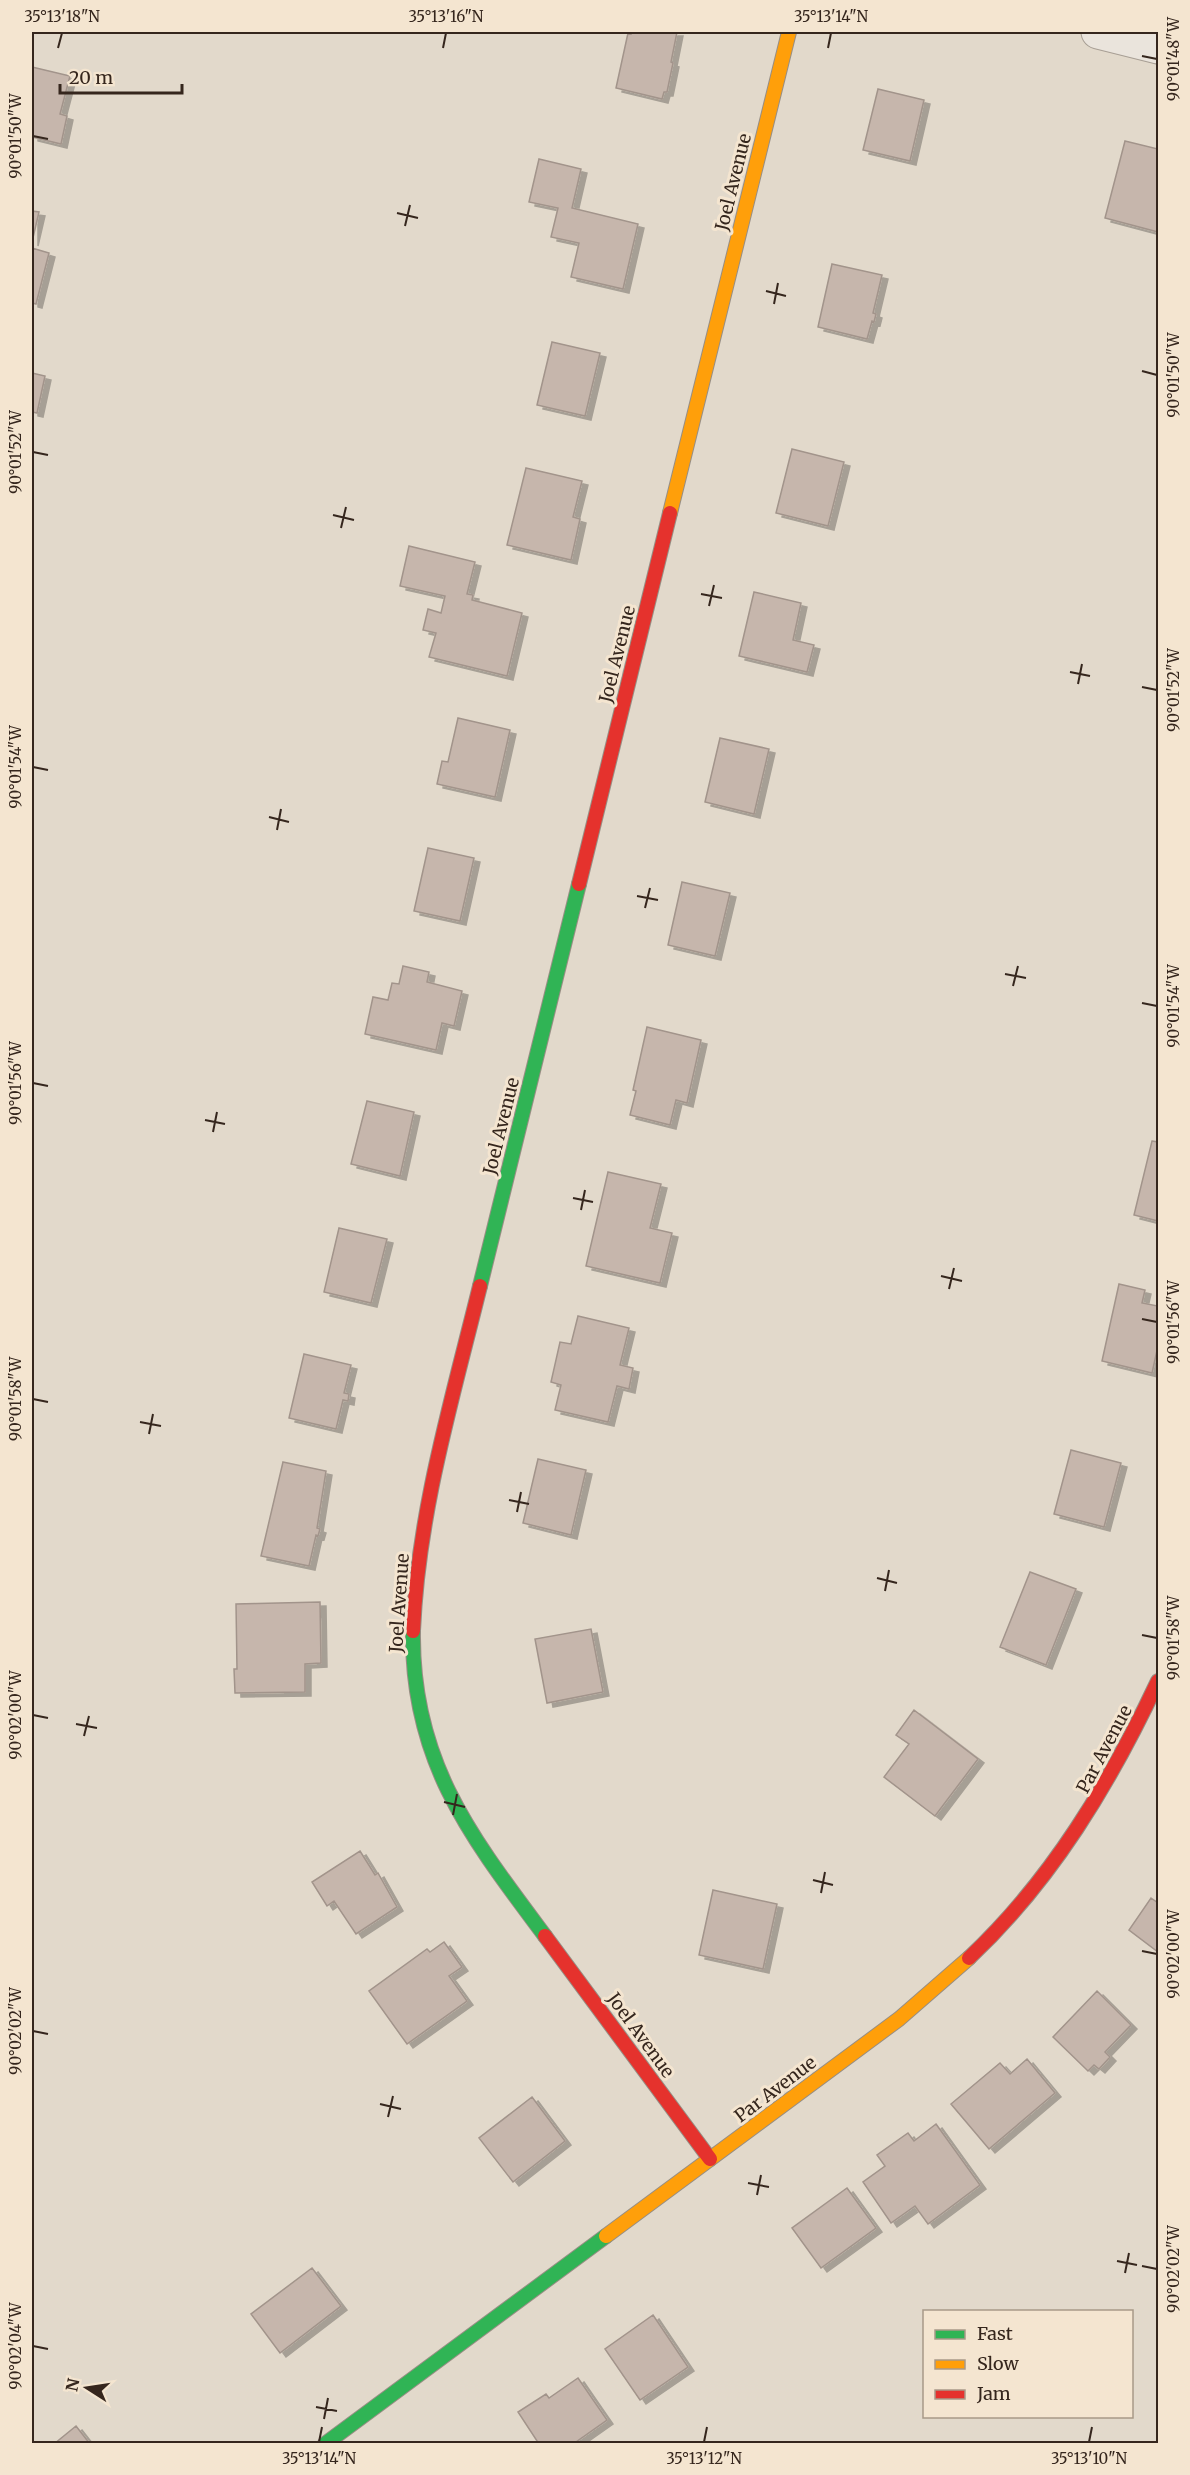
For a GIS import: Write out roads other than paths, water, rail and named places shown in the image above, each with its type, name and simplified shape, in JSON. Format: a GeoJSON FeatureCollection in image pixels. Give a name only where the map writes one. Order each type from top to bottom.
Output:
{"type":"FeatureCollection","features":[{"type":"Feature","properties":{"kind":"street","name":"Joel Avenue"},"geometry":{"type":"LineString","coordinates":[[710,2159],[518,1899],[478,1842],[442,1783],[423,1732],[413,1672],[414,1603],[422,1533],[435,1467],[789,32]]}},
{"type":"Feature","properties":{"kind":"street"},"geometry":{"type":"LineString","coordinates":[[1098,32],[1158,47]]}},
{"type":"Feature","properties":{"kind":"street","name":"Par Avenue"},"geometry":{"type":"LineString","coordinates":[[325,2444],[899,2019],[986,1942],[1063,1852],[1122,1757],[1158,1681]]}}]}
